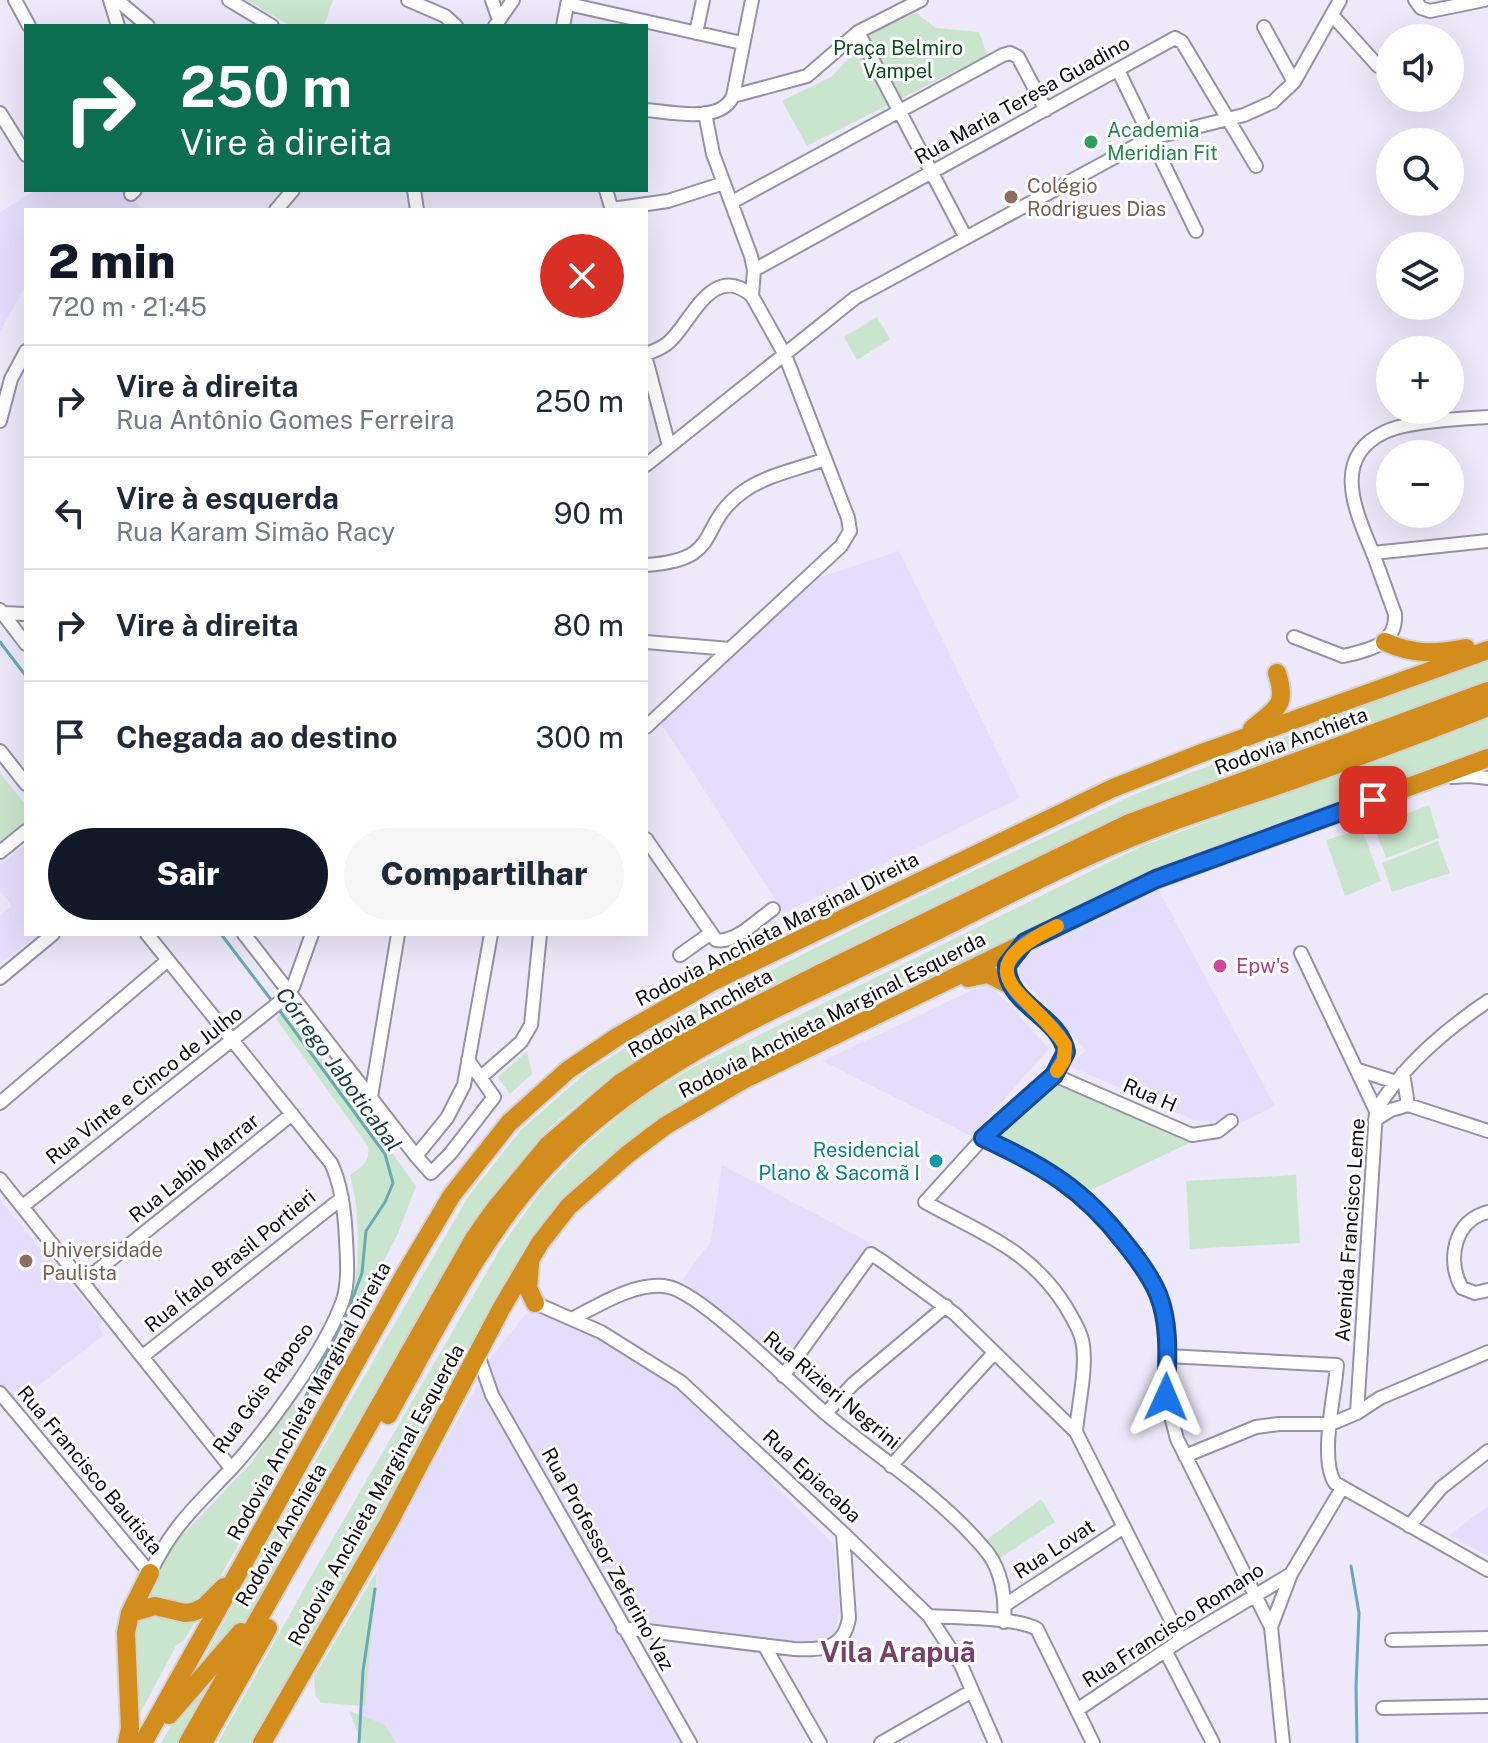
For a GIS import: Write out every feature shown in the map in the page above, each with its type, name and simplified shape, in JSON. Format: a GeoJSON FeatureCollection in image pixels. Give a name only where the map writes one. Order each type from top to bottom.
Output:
{"type":"FeatureCollection","features":[{"type":"Feature","properties":{"kind":"highway"},"geometry":{"type":"LineString","coordinates":[[1385,642],[1421,654],[1488,644]]}},
{"type":"Feature","properties":{"kind":"highway","name":"Rodovia Anchieta Marginal Direita"},"geometry":{"type":"LineString","coordinates":[[144,1742],[416,1254],[452,1195],[509,1123],[568,1070],[617,1037],[722,977],[1113,788],[1244,737],[1488,650]]}},
{"type":"Feature","properties":{"kind":"highway"},"geometry":{"type":"LineString","coordinates":[[1244,737],[1280,703],[1283,693],[1277,673]]}},
{"type":"Feature","properties":{"kind":"highway","name":"Rodovia Anchieta"},"geometry":{"type":"LineString","coordinates":[[188,1743],[475,1237],[548,1145],[620,1083],[680,1044],[1127,824],[1488,691]]}},
{"type":"Feature","properties":{"kind":"highway","name":"Rodovia Anchieta"},"geometry":{"type":"LineString","coordinates":[[203,1743],[459,1290],[494,1234],[543,1169],[625,1096],[664,1070],[796,999],[1137,835],[1380,750],[1488,707]]}},
{"type":"Feature","properties":{"kind":"highway","name":"Rodovia Anchieta Marginal Esquerda"},"geometry":{"type":"LineString","coordinates":[[262,1743],[388,1524],[501,1309],[540,1243],[569,1206],[628,1154],[665,1126],[743,1080],[1156,879],[1488,758]]}},
{"type":"Feature","properties":{"kind":"highway"},"geometry":{"type":"LineString","coordinates":[[1010,985],[1007,965],[1025,942]]}},
{"type":"Feature","properties":{"kind":"highway"},"geometry":{"type":"LineString","coordinates":[[924,993],[981,973],[993,975],[1010,985]]}},
{"type":"Feature","properties":{"kind":"highway"},"geometry":{"type":"LineString","coordinates":[[501,1309],[535,1303],[528,1288],[530,1260]]}},
{"type":"Feature","properties":{"kind":"highway"},"geometry":{"type":"LineString","coordinates":[[130,1613],[149,1607],[185,1613],[204,1607],[241,1567]]}},
{"type":"Feature","properties":{"kind":"highway"},"geometry":{"type":"LineString","coordinates":[[150,1573],[166,1608]]}},
{"type":"Feature","properties":{"kind":"highway"},"geometry":{"type":"LineString","coordinates":[[127,1743],[130,1728],[126,1633],[130,1613],[150,1573]]}},
{"type":"Feature","properties":{"kind":"highway"},"geometry":{"type":"LineString","coordinates":[[144,1742],[231,1645],[280,1582]]}},
{"type":"Feature","properties":{"kind":"street"},"geometry":{"type":"LineString","coordinates":[[15,0],[28,24]]}},
{"type":"Feature","properties":{"kind":"street"},"geometry":{"type":"LineString","coordinates":[[110,0],[117,24]]}},
{"type":"Feature","properties":{"kind":"street"},"geometry":{"type":"LineString","coordinates":[[117,0],[146,24]]}},
{"type":"Feature","properties":{"kind":"street"},"geometry":{"type":"LineString","coordinates":[[229,0],[269,24]]}},
{"type":"Feature","properties":{"kind":"street"},"geometry":{"type":"LineString","coordinates":[[408,0],[445,16],[454,24]]}},
{"type":"Feature","properties":{"kind":"street"},"geometry":{"type":"LineString","coordinates":[[492,0],[497,23]]}},
{"type":"Feature","properties":{"kind":"street"},"geometry":{"type":"LineString","coordinates":[[497,23],[513,0]]}},
{"type":"Feature","properties":{"kind":"street"},"geometry":{"type":"LineString","coordinates":[[616,15],[619,0]]}},
{"type":"Feature","properties":{"kind":"street"},"geometry":{"type":"LineString","coordinates":[[696,33],[703,0]]}},
{"type":"Feature","properties":{"kind":"street"},"geometry":{"type":"LineString","coordinates":[[648,110],[705,113],[726,107],[733,96],[752,0]]}},
{"type":"Feature","properties":{"kind":"street"},"geometry":{"type":"LineString","coordinates":[[733,96],[807,76],[858,32],[921,0]]}},
{"type":"Feature","properties":{"kind":"street"},"geometry":{"type":"LineString","coordinates":[[648,463],[855,298],[1151,138],[1230,119],[1257,111],[1273,102],[1294,82],[1340,0]]}},
{"type":"Feature","properties":{"kind":"street"},"geometry":{"type":"LineString","coordinates":[[1415,0],[1421,8],[1430,11],[1484,0]]}},
{"type":"Feature","properties":{"kind":"street"},"geometry":{"type":"LineString","coordinates":[[563,24],[568,2],[742,43]]}},
{"type":"Feature","properties":{"kind":"street"},"geometry":{"type":"LineString","coordinates":[[1333,16],[1376,64]]}},
{"type":"Feature","properties":{"kind":"street"},"geometry":{"type":"LineString","coordinates":[[1264,27],[1294,82]]}},
{"type":"Feature","properties":{"kind":"street"},"geometry":{"type":"LineString","coordinates":[[858,32],[965,236]]}},
{"type":"Feature","properties":{"kind":"street","name":"Rua Maria Teresa Guadino"},"geometry":{"type":"LineString","coordinates":[[754,270],[1177,38],[1230,119],[1256,166]]}},
{"type":"Feature","properties":{"kind":"street"},"geometry":{"type":"LineString","coordinates":[[732,202],[1010,53],[1018,57],[1046,110]]}},
{"type":"Feature","properties":{"kind":"street"},"geometry":{"type":"LineString","coordinates":[[1118,70],[1196,231]]}},
{"type":"Feature","properties":{"kind":"street"},"geometry":{"type":"LineString","coordinates":[[0,113],[24,152]]}},
{"type":"Feature","properties":{"kind":"street"},"geometry":{"type":"LineString","coordinates":[[705,113],[707,136],[754,270],[752,296]]}},
{"type":"Feature","properties":{"kind":"street"},"geometry":{"type":"LineString","coordinates":[[624,208],[668,201],[724,183]]}},
{"type":"Feature","properties":{"kind":"street"},"geometry":{"type":"LineString","coordinates":[[278,208],[291,192]]}},
{"type":"Feature","properties":{"kind":"street"},"geometry":{"type":"LineString","coordinates":[[648,356],[669,343],[711,292],[732,286],[746,290],[785,355],[848,518],[850,531],[841,546],[648,725]]}},
{"type":"Feature","properties":{"kind":"street"},"geometry":{"type":"LineString","coordinates":[[0,421],[11,379],[24,355]]}},
{"type":"Feature","properties":{"kind":"street"},"geometry":{"type":"LineString","coordinates":[[648,365],[669,446]]}},
{"type":"Feature","properties":{"kind":"street"},"geometry":{"type":"LineString","coordinates":[[1294,637],[1343,656],[1385,642],[1392,635],[1395,614],[1353,501],[1351,479],[1358,457],[1369,442],[1385,432],[1402,427],[1488,417]]}},
{"type":"Feature","properties":{"kind":"street"},"geometry":{"type":"LineString","coordinates":[[648,565],[692,556],[704,543],[722,512],[744,491],[825,459]]}},
{"type":"Feature","properties":{"kind":"street"},"geometry":{"type":"LineString","coordinates":[[1373,553],[1488,541]]}},
{"type":"Feature","properties":{"kind":"street"},"geometry":{"type":"LineString","coordinates":[[1,612],[24,614]]}},
{"type":"Feature","properties":{"kind":"street"},"geometry":{"type":"LineString","coordinates":[[1,612],[24,641]]}},
{"type":"Feature","properties":{"kind":"street"},"geometry":{"type":"LineString","coordinates":[[648,642],[730,649]]}},
{"type":"Feature","properties":{"kind":"street"},"geometry":{"type":"LineString","coordinates":[[0,751],[24,781]]}},
{"type":"Feature","properties":{"kind":"street"},"geometry":{"type":"LineString","coordinates":[[1399,791],[1460,776],[1488,778]]}},
{"type":"Feature","properties":{"kind":"street"},"geometry":{"type":"LineString","coordinates":[[0,852],[24,833]]}},
{"type":"Feature","properties":{"kind":"street"},"geometry":{"type":"LineString","coordinates":[[648,842],[719,941],[732,938],[773,909]]}},
{"type":"Feature","properties":{"kind":"street"},"geometry":{"type":"LineString","coordinates":[[680,955],[711,933]]}},
{"type":"Feature","properties":{"kind":"street"},"geometry":{"type":"LineString","coordinates":[[0,978],[51,936]]}},
{"type":"Feature","properties":{"kind":"street"},"geometry":{"type":"LineString","coordinates":[[149,936],[331,1163],[342,1198]]}},
{"type":"Feature","properties":{"kind":"street"},"geometry":{"type":"LineString","coordinates":[[245,936],[285,997],[431,1173],[493,1099],[493,1092],[468,1060]]}},
{"type":"Feature","properties":{"kind":"street"},"geometry":{"type":"LineString","coordinates":[[285,997],[295,982],[311,936]]}},
{"type":"Feature","properties":{"kind":"street"},"geometry":{"type":"LineString","coordinates":[[371,1097],[398,936]]}},
{"type":"Feature","properties":{"kind":"street"},"geometry":{"type":"LineString","coordinates":[[416,1156],[433,1138],[457,1102],[464,1085],[491,936]]}},
{"type":"Feature","properties":{"kind":"street"},"geometry":{"type":"LineString","coordinates":[[481,1077],[521,1042],[531,1025],[540,936]]}},
{"type":"Feature","properties":{"kind":"street"},"geometry":{"type":"LineString","coordinates":[[1301,953],[1358,1070],[1376,1116],[1408,1105],[1488,1131]]}},
{"type":"Feature","properties":{"kind":"street"},"geometry":{"type":"LineString","coordinates":[[0,1103],[168,960]]}},
{"type":"Feature","properties":{"kind":"street"},"geometry":{"type":"LineString","coordinates":[[1010,985],[1060,1037],[1066,1052],[1054,1075],[983,1138],[925,1202],[1009,1247],[1059,1297],[1077,1325],[1082,1340],[1084,1356],[1076,1432]]}},
{"type":"Feature","properties":{"kind":"street","name":"Rua Vinte e Cinco de Julho"},"geometry":{"type":"LineString","coordinates":[[23,1206],[285,997]]}},
{"type":"Feature","properties":{"kind":"street","name":"Avenida Francisco Leme"},"geometry":{"type":"LineString","coordinates":[[1357,1413],[1376,1116],[1400,1077],[1443,1035],[1488,1001]]}},
{"type":"Feature","properties":{"kind":"street"},"geometry":{"type":"LineString","coordinates":[[1358,1070],[1400,1077],[1408,1105]]}},
{"type":"Feature","properties":{"kind":"street","name":"Rua H"},"geometry":{"type":"LineString","coordinates":[[1054,1075],[1192,1135],[1218,1131],[1231,1121]]}},
{"type":"Feature","properties":{"kind":"street","name":"Rua Labib Marrar"},"geometry":{"type":"LineString","coordinates":[[83,1282],[292,1114]]}},
{"type":"Feature","properties":{"kind":"street"},"geometry":{"type":"LineString","coordinates":[[983,1138],[1057,1176],[1082,1195],[1142,1265],[1158,1295],[1167,1334],[1166,1397],[1171,1421],[1185,1456],[1271,1627],[1283,1743]]}},
{"type":"Feature","properties":{"kind":"street"},"geometry":{"type":"LineString","coordinates":[[0,1179],[231,1468]]}},
{"type":"Feature","properties":{"kind":"street","name":"Rua Góis Raposo"},"geometry":{"type":"LineString","coordinates":[[150,1573],[177,1525],[231,1468],[312,1360],[344,1298],[347,1251],[342,1198]]}},
{"type":"Feature","properties":{"kind":"street","name":"Rua Ítalo Brasil Portieri"},"geometry":{"type":"LineString","coordinates":[[143,1356],[342,1198]]}},
{"type":"Feature","properties":{"kind":"street"},"geometry":{"type":"LineString","coordinates":[[1488,1212],[1466,1225],[1454,1249],[1457,1279],[1462,1288],[1475,1293],[1488,1290]]}},
{"type":"Feature","properties":{"kind":"street"},"geometry":{"type":"LineString","coordinates":[[783,1376],[871,1254],[946,1306],[1076,1432],[1181,1640]]}},
{"type":"Feature","properties":{"kind":"street","name":"Rua Rizieri Negrini"},"geometry":{"type":"LineString","coordinates":[[572,1319],[649,1287],[666,1286],[681,1290],[710,1311],[965,1529],[989,1555],[997,1570],[1005,1605],[1004,1622]]}},
{"type":"Feature","properties":{"kind":"street","name":"Rua Epiacaba"},"geometry":{"type":"LineString","coordinates":[[535,1303],[634,1352],[681,1382],[843,1533],[929,1616],[961,1665],[995,1743]]}},
{"type":"Feature","properties":{"kind":"street"},"geometry":{"type":"LineString","coordinates":[[826,1413],[853,1384],[946,1306]]}},
{"type":"Feature","properties":{"kind":"street"},"geometry":{"type":"LineString","coordinates":[[1185,1456],[1256,1427],[1331,1424],[1357,1413],[1380,1398],[1488,1352]]}},
{"type":"Feature","properties":{"kind":"street"},"geometry":{"type":"LineString","coordinates":[[891,1466],[994,1353]]}},
{"type":"Feature","properties":{"kind":"street","name":"Rua Professor Zeferino Vaz"},"geometry":{"type":"LineString","coordinates":[[478,1355],[492,1395],[690,1743]]}},
{"type":"Feature","properties":{"kind":"street"},"geometry":{"type":"LineString","coordinates":[[1167,1356],[1337,1365],[1329,1468],[1332,1479],[1342,1488],[1485,1567]]}},
{"type":"Feature","properties":{"kind":"street","name":"Rua Professor Zeferino Vaz"},"geometry":{"type":"LineString","coordinates":[[467,1377],[492,1395]]}},
{"type":"Feature","properties":{"kind":"street","name":"Rua Francisco Bautista"},"geometry":{"type":"LineString","coordinates":[[0,1393],[150,1573]]}},
{"type":"Feature","properties":{"kind":"street"},"geometry":{"type":"LineString","coordinates":[[1409,1526],[1441,1488],[1488,1451]]}},
{"type":"Feature","properties":{"kind":"street"},"geometry":{"type":"LineString","coordinates":[[1271,1627],[1291,1574],[1342,1488]]}},
{"type":"Feature","properties":{"kind":"street","name":"Rua Lovat"},"geometry":{"type":"LineString","coordinates":[[1005,1605],[1124,1527]]}},
{"type":"Feature","properties":{"kind":"street"},"geometry":{"type":"LineString","coordinates":[[623,1628],[818,1650],[838,1641],[847,1630],[850,1598],[843,1533]]}},
{"type":"Feature","properties":{"kind":"street","name":"Rua Francisco Romano"},"geometry":{"type":"LineString","coordinates":[[1077,1710],[1181,1640],[1291,1574]]}},
{"type":"Feature","properties":{"kind":"street"},"geometry":{"type":"LineString","coordinates":[[929,1616],[1033,1626],[1040,1633],[1093,1743]]}},
{"type":"Feature","properties":{"kind":"street"},"geometry":{"type":"LineString","coordinates":[[1392,1640],[1488,1638]]}},
{"type":"Feature","properties":{"kind":"street"},"geometry":{"type":"LineString","coordinates":[[764,1645],[820,1743]]}},
{"type":"Feature","properties":{"kind":"street"},"geometry":{"type":"LineString","coordinates":[[1166,1652],[1213,1743]]}},
{"type":"Feature","properties":{"kind":"street"},"geometry":{"type":"LineString","coordinates":[[881,1743],[972,1691]]}},
{"type":"Feature","properties":{"kind":"street"},"geometry":{"type":"LineString","coordinates":[[1383,1708],[1488,1706]]}},
{"type":"Feature","properties":{"kind":"shaded area"},"geometry":{"type":"Polygon","coordinates":[[[32,192],[124,192],[142,208],[24,208],[24,291],[0,332],[0,212],[32,192]]]}},
{"type":"Feature","properties":{"kind":"shaded area"},"geometry":{"type":"Polygon","coordinates":[[[899,551],[1020,798],[784,913],[658,719],[814,579],[899,551]]]}},
{"type":"Feature","properties":{"kind":"shaded area"},"geometry":{"type":"Polygon","coordinates":[[[24,846],[24,936],[36,936],[0,964],[0,915],[12,906],[0,891],[0,865],[24,846]]]}},
{"type":"Feature","properties":{"kind":"shaded area"},"geometry":{"type":"Polygon","coordinates":[[[1159,891],[1275,1106],[1239,1124],[1194,1120],[1069,1066],[1086,1050],[1009,964],[1159,891]]]}},
{"type":"Feature","properties":{"kind":"shaded area"},"geometry":{"type":"Polygon","coordinates":[[[983,985],[998,992],[1049,1049],[971,1136],[823,1061],[983,985]]]}},
{"type":"Feature","properties":{"kind":"shaded area"},"geometry":{"type":"Polygon","coordinates":[[[722,1165],[871,1243],[781,1366],[682,1280],[711,1241],[722,1165]]]}},
{"type":"Feature","properties":{"kind":"shaded area","name":"Universidade Paulista"},"geometry":{"type":"Polygon","coordinates":[[[0,1200],[102,1322],[98,1326],[104,1335],[16,1403],[0,1386],[0,1200]]]}},
{"type":"Feature","properties":{"kind":"shaded area"},"geometry":{"type":"Polygon","coordinates":[[[530,1309],[544,1309],[675,1380],[758,1458],[776,1487],[834,1545],[840,1612],[833,1638],[815,1646],[627,1627],[483,1367],[530,1309]]]}},
{"type":"Feature","properties":{"kind":"shaded area"},"geometry":{"type":"Polygon","coordinates":[[[478,1384],[687,1743],[370,1743],[358,1716],[380,1556],[478,1384]]]}},
{"type":"Feature","properties":{"kind":"shaded area"},"geometry":{"type":"Polygon","coordinates":[[[1488,1506],[1488,1556],[1449,1535],[1488,1506]]]}},
{"type":"Feature","properties":{"kind":"green space"},"geometry":{"type":"Polygon","coordinates":[[[246,0],[333,0],[325,24],[288,24],[246,0]]]}},
{"type":"Feature","properties":{"kind":"green space","name":"Praça Belmiro Vampel"},"geometry":{"type":"Polygon","coordinates":[[[916,13],[936,28],[979,32],[987,55],[807,146],[782,101],[831,77],[877,29],[916,13]]]}},
{"type":"Feature","properties":{"kind":"green space"},"geometry":{"type":"Polygon","coordinates":[[[877,317],[890,339],[857,360],[844,337],[877,317]]]}},
{"type":"Feature","properties":{"kind":"green space"},"geometry":{"type":"Polygon","coordinates":[[[1488,662],[1488,681],[1159,803],[710,1018],[672,1037],[613,1075],[550,1127],[510,1173],[463,1238],[251,1613],[188,1688],[250,1574],[468,1197],[521,1130],[587,1072],[671,1020],[1133,795],[1390,696],[1488,662]]]}},
{"type":"Feature","properties":{"kind":"green space"},"geometry":{"type":"Polygon","coordinates":[[[1488,718],[1488,750],[1224,846],[671,1114],[588,1177],[556,1209],[530,1242],[251,1743],[218,1743],[503,1244],[543,1188],[589,1142],[637,1101],[692,1068],[1142,846],[1488,718]]]}},
{"type":"Feature","properties":{"kind":"green space"},"geometry":{"type":"Polygon","coordinates":[[[0,773],[24,803],[24,824],[0,844],[0,773]]]}},
{"type":"Feature","properties":{"kind":"green space"},"geometry":{"type":"Polygon","coordinates":[[[1429,805],[1439,838],[1386,858],[1374,826],[1429,805]]]}},
{"type":"Feature","properties":{"kind":"green space"},"geometry":{"type":"Polygon","coordinates":[[[1362,829],[1381,881],[1345,896],[1326,840],[1362,829]]]}},
{"type":"Feature","properties":{"kind":"green space"},"geometry":{"type":"Polygon","coordinates":[[[1438,841],[1450,873],[1392,892],[1382,863],[1438,841]]]}},
{"type":"Feature","properties":{"kind":"green space"},"geometry":{"type":"Polygon","coordinates":[[[287,1006],[416,1186],[396,1238],[353,1318],[347,1313],[355,1282],[358,1225],[350,1175],[365,1163],[368,1146],[276,1019],[287,1006]]]}},
{"type":"Feature","properties":{"kind":"green space"},"geometry":{"type":"Polygon","coordinates":[[[527,1051],[532,1074],[510,1094],[498,1077],[527,1051]]]}},
{"type":"Feature","properties":{"kind":"green space"},"geometry":{"type":"Polygon","coordinates":[[[1052,1080],[1189,1143],[1089,1191],[995,1136],[1052,1080]]]}},
{"type":"Feature","properties":{"kind":"green space"},"geometry":{"type":"Polygon","coordinates":[[[1296,1175],[1300,1243],[1190,1249],[1186,1181],[1296,1175]]]}},
{"type":"Feature","properties":{"kind":"green space"},"geometry":{"type":"Polygon","coordinates":[[[291,1402],[311,1415],[185,1639],[176,1646],[137,1719],[133,1637],[142,1599],[171,1547],[252,1462],[291,1402]]]}},
{"type":"Feature","properties":{"kind":"green space"},"geometry":{"type":"Polygon","coordinates":[[[1041,1499],[1055,1522],[1000,1558],[985,1541],[1041,1499]]]}},
{"type":"Feature","properties":{"kind":"green space"},"geometry":{"type":"Polygon","coordinates":[[[377,1571],[365,1706],[321,1703],[315,1695],[314,1677],[377,1571]]]}},
{"type":"Feature","properties":{"kind":"green space"},"geometry":{"type":"Polygon","coordinates":[[[236,1647],[178,1743],[161,1743],[178,1713],[236,1647]]]}},
{"type":"Feature","properties":{"kind":"green space"},"geometry":{"type":"Polygon","coordinates":[[[349,1711],[384,1724],[396,1743],[362,1743],[349,1711]]]}},
{"type":"Feature","properties":{"kind":"waterway","name":"Córrego Jaboticabal"},"geometry":{"type":"LineString","coordinates":[[0,642],[24,673]]}},
{"type":"Feature","properties":{"kind":"waterway","name":"Córrego Jaboticabal"},"geometry":{"type":"LineString","coordinates":[[223,936],[272,1001]]}},
{"type":"Feature","properties":{"kind":"waterway","name":"Córrego Jaboticabal"},"geometry":{"type":"LineString","coordinates":[[277,1007],[385,1154],[393,1183],[366,1231],[362,1273],[348,1311],[301,1406]]}},
{"type":"Feature","properties":{"kind":"waterway"},"geometry":{"type":"LineString","coordinates":[[1351,1566],[1359,1613],[1357,1743]]}},
{"type":"Feature","properties":{"kind":"waterway","name":"Córrego Jaboticabal"},"geometry":{"type":"LineString","coordinates":[[359,1743],[363,1671],[375,1589]]}},
{"type":"Feature","properties":{"kind":"slow traffic"},"geometry":{"type":"LineString","coordinates":[[1057,926],[1025,942],[1007,968],[1010,985],[1065,1045],[1064,1060],[1057,1071]]}},
{"type":"Feature","properties":{"kind":"place","name":"Academia Meridian Fit"},"geometry":{"type":"Point","coordinates":[1091,142]}},
{"type":"Feature","properties":{"kind":"place","name":"Colégio Rodrigues Dias"},"geometry":{"type":"Point","coordinates":[1011,197]}},
{"type":"Feature","properties":{"kind":"place","name":"Epw's"},"geometry":{"type":"Point","coordinates":[1220,966]}},
{"type":"Feature","properties":{"kind":"place","name":"Residencial Plano & Sacomã I"},"geometry":{"type":"Point","coordinates":[936,1161]}},
{"type":"Feature","properties":{"kind":"place","name":"Universidade Paulista"},"geometry":{"type":"Point","coordinates":[26,1261]}},
{"type":"Feature","properties":{"kind":"district","name":"Vila Arapuã"},"geometry":{"type":"Point","coordinates":[898,1652]}},
{"type":"Feature","properties":{"kind":"route"},"geometry":{"type":"LineString","coordinates":[[1166,1397],[1167,1334],[1158,1295],[1142,1265],[1082,1195],[1027,1158],[983,1138],[1054,1075],[1066,1052],[1060,1037],[1010,985],[1007,965],[1025,942],[1156,879],[1373,800]]}}]}
